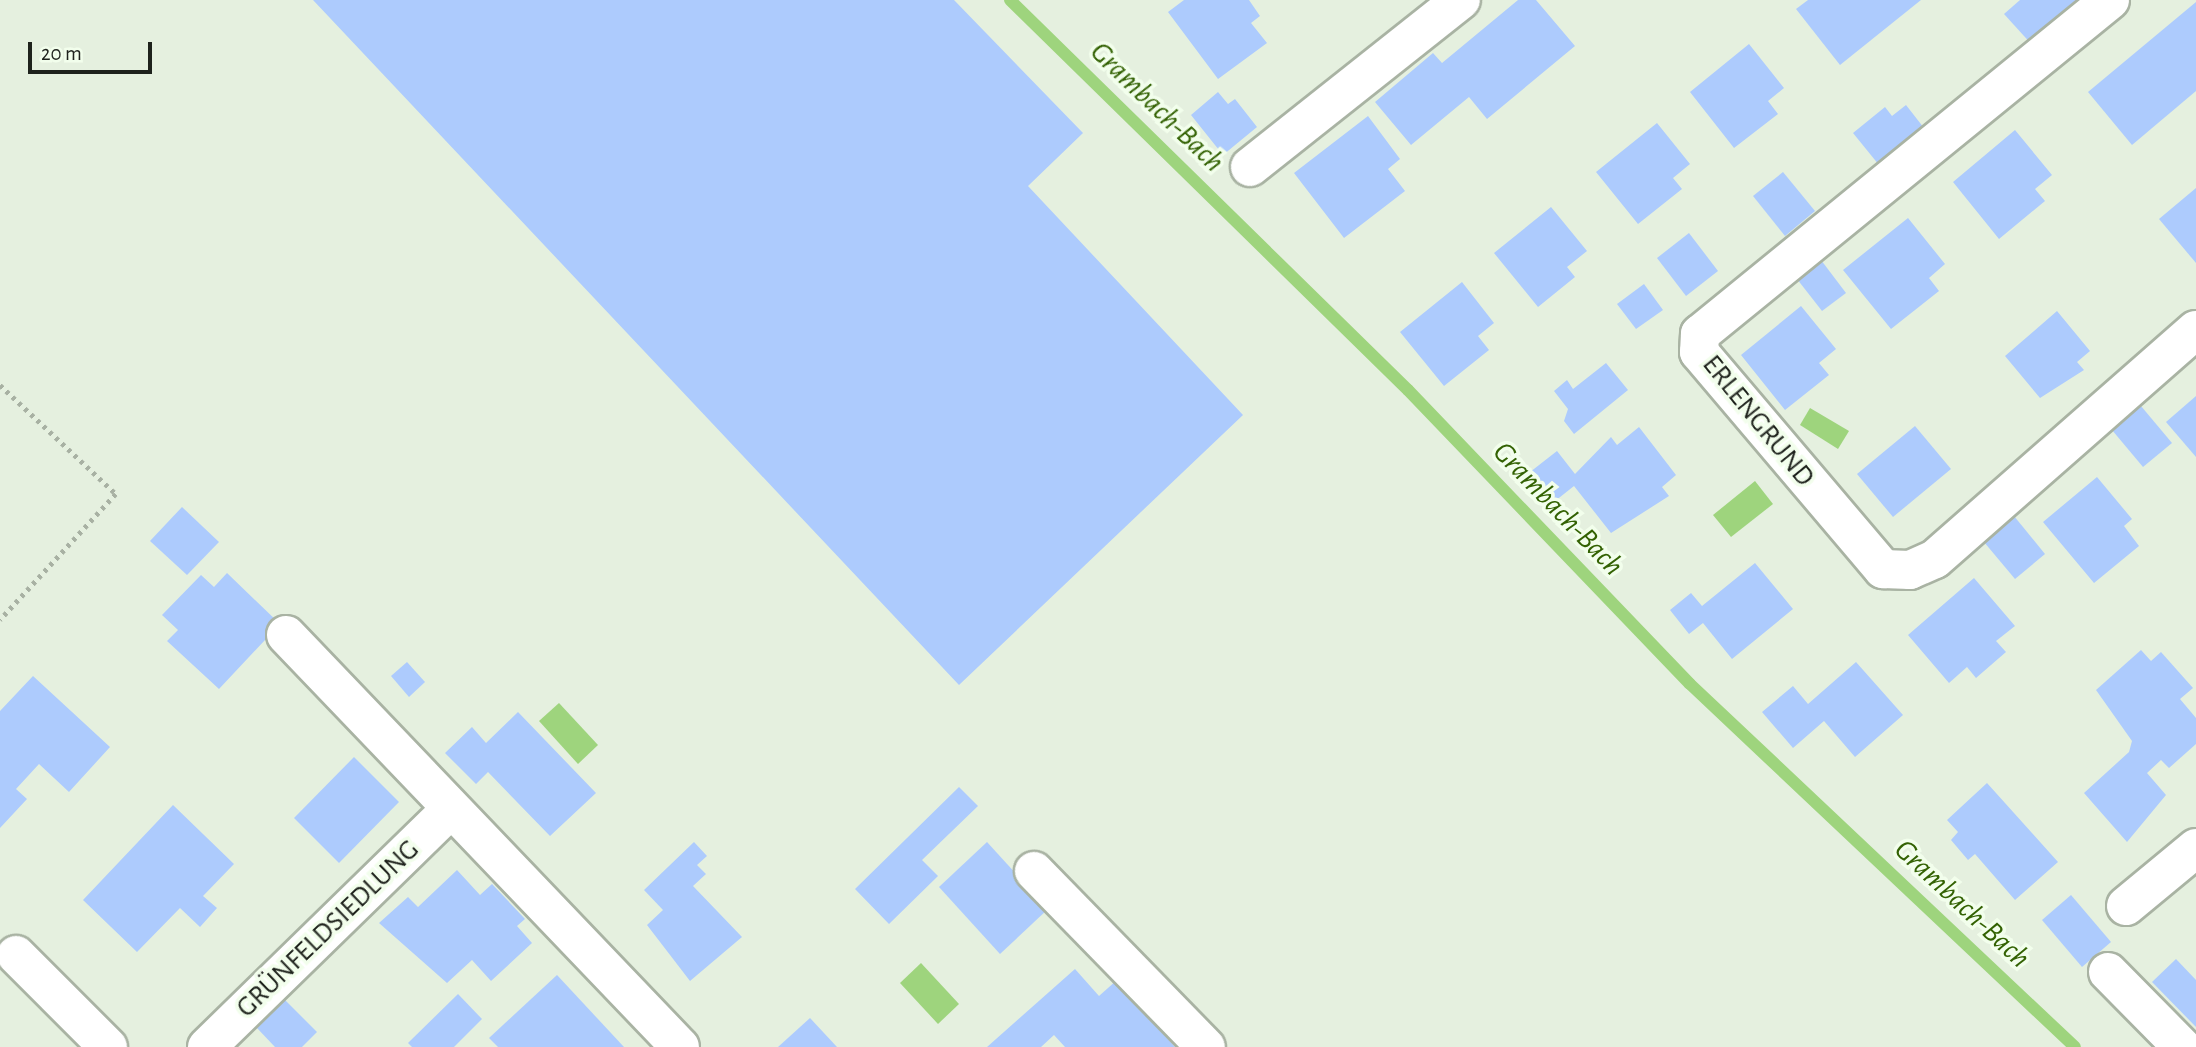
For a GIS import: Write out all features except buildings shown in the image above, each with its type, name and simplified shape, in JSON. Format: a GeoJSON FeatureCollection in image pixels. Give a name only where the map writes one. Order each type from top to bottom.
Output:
{"type":"FeatureCollection","features":[{"type":"Feature","properties":{"kind":"street"},"geometry":{"type":"LineString","coordinates":[[1250,167],[1461,0]]}},
{"type":"Feature","properties":{"kind":"street","name":"ERLENGRUND"},"geometry":{"type":"LineString","coordinates":[[2110,0],[1700,334],[1699,352],[1883,569],[1910,570],[1935,559],[2196,330]]}},
{"type":"Feature","properties":{"kind":"street"},"geometry":{"type":"LineString","coordinates":[[286,635],[450,810],[680,1047]]}},
{"type":"Feature","properties":{"kind":"street","name":"GRÜNFELDSIEDLUNG"},"geometry":{"type":"LineString","coordinates":[[207,1047],[450,810]]}},
{"type":"Feature","properties":{"kind":"street"},"geometry":{"type":"LineString","coordinates":[[2126,906],[2196,848]]}},
{"type":"Feature","properties":{"kind":"street"},"geometry":{"type":"LineString","coordinates":[[1034,871],[1206,1047]]}},
{"type":"Feature","properties":{"kind":"street"},"geometry":{"type":"LineString","coordinates":[[16,955],[108,1047]]}},
{"type":"Feature","properties":{"kind":"street"},"geometry":{"type":"LineString","coordinates":[[2108,972],[2182,1047]]}},
{"type":"Feature","properties":{"kind":"path"},"geometry":{"type":"LineString","coordinates":[[0,385],[116,494],[0,620]]}},
{"type":"Feature","properties":{"kind":"shaded area"},"geometry":{"type":"Polygon","coordinates":[[[1810,408],[1849,431],[1838,449],[1800,425],[1810,408]]]}},
{"type":"Feature","properties":{"kind":"shaded area"},"geometry":{"type":"Polygon","coordinates":[[[1755,481],[1773,504],[1731,537],[1713,515],[1755,481]]]}},
{"type":"Feature","properties":{"kind":"shaded area"},"geometry":{"type":"Polygon","coordinates":[[[559,703],[598,745],[578,764],[539,721],[559,703]]]}},
{"type":"Feature","properties":{"kind":"shaded area"},"geometry":{"type":"Polygon","coordinates":[[[921,963],[959,1004],[938,1024],[900,983],[921,963]]]}},
{"type":"Feature","properties":{"kind":"waterway","name":"Grambach-Bach"},"geometry":{"type":"LineString","coordinates":[[1010,0],[1408,390],[1690,684],[2075,1047]]}}]}
